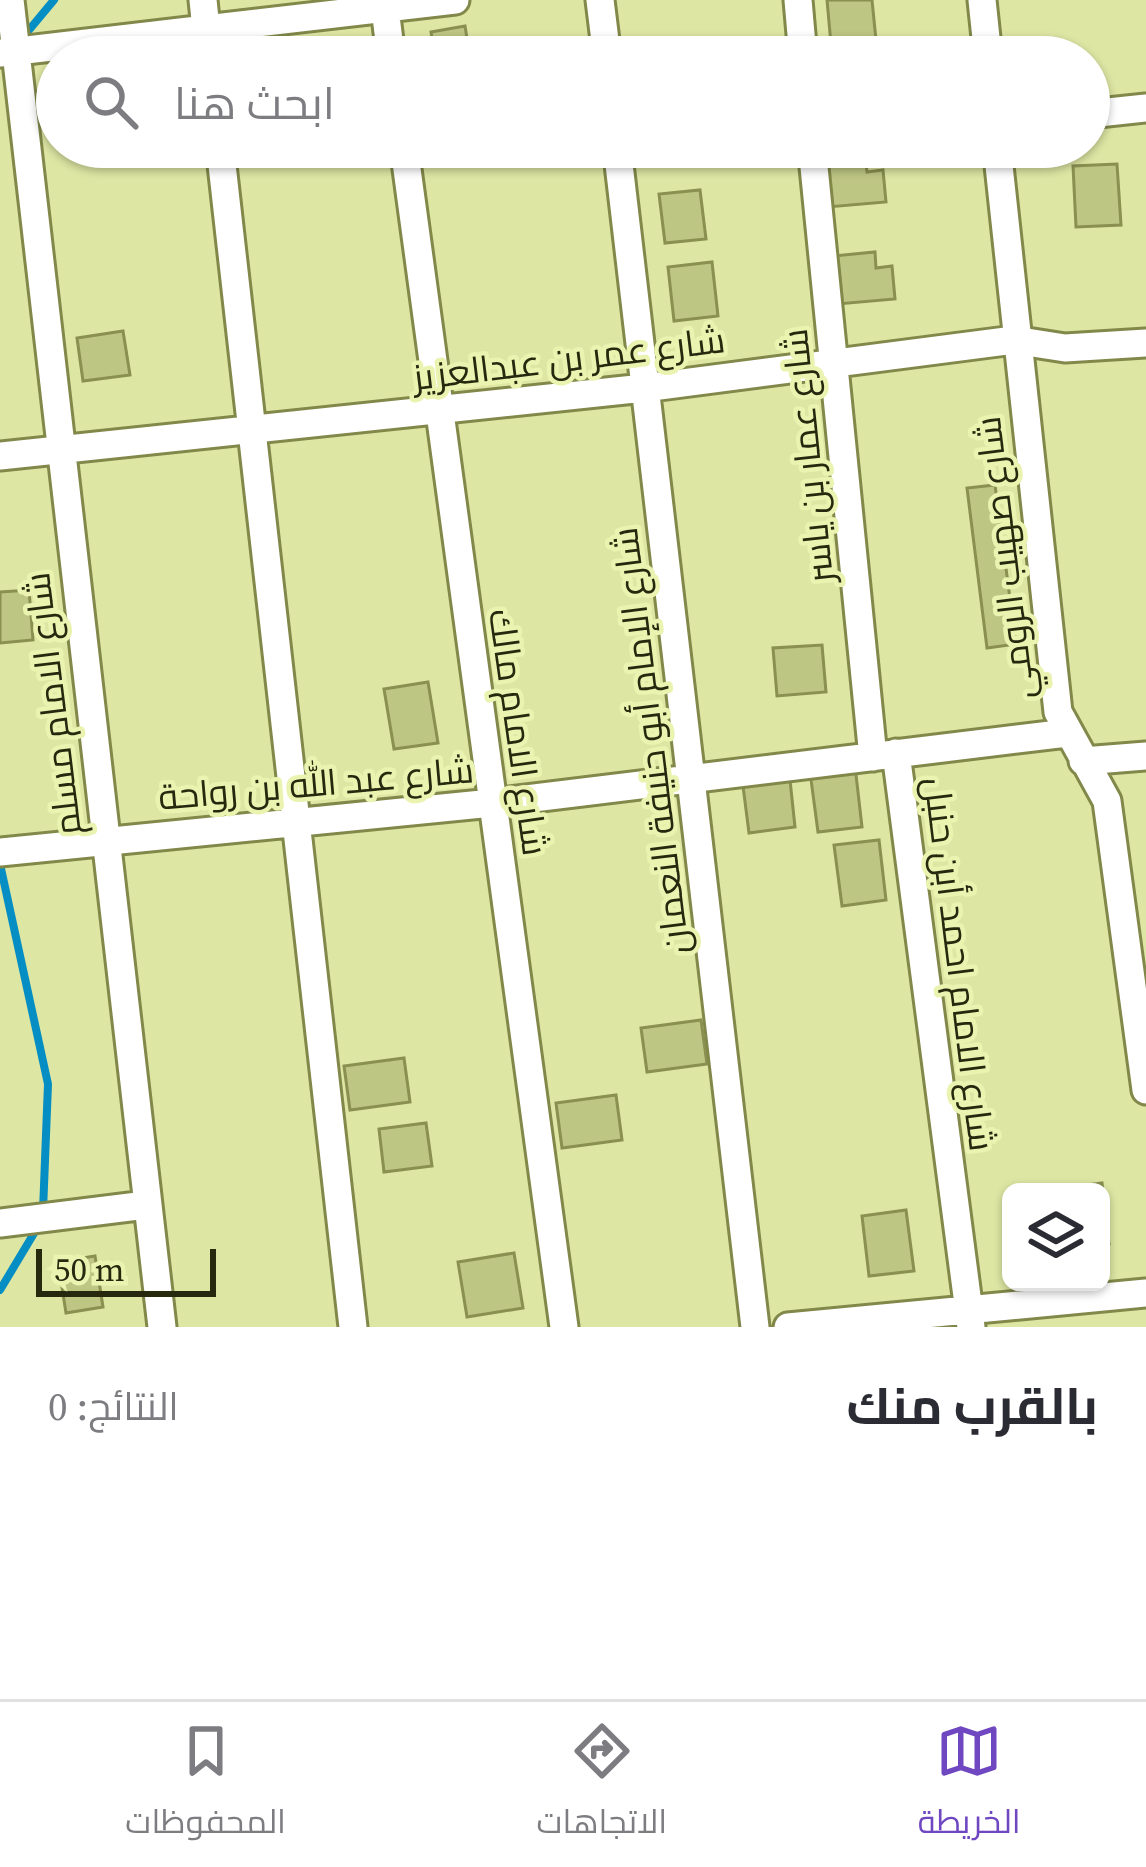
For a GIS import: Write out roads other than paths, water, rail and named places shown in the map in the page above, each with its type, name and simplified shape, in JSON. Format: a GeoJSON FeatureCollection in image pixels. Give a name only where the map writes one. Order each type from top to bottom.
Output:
{"type":"FeatureCollection","features":[{"type":"Feature","properties":{"kind":"street","name":"شارع الامام مسلم"},"geometry":{"type":"LineString","coordinates":[[10,0],[8,52],[162,1327]]}},
{"type":"Feature","properties":{"kind":"street"},"geometry":{"type":"LineString","coordinates":[[202,0],[207,36]]}},
{"type":"Feature","properties":{"kind":"street"},"geometry":{"type":"LineString","coordinates":[[240,36],[384,4],[454,0]]}},
{"type":"Feature","properties":{"kind":"street"},"geometry":{"type":"LineString","coordinates":[[600,0],[604,36]]}},
{"type":"Feature","properties":{"kind":"street"},"geometry":{"type":"LineString","coordinates":[[798,0],[801,36]]}},
{"type":"Feature","properties":{"kind":"street"},"geometry":{"type":"LineString","coordinates":[[982,0],[986,36]]}},
{"type":"Feature","properties":{"kind":"street"},"geometry":{"type":"LineString","coordinates":[[384,4],[389,36]]}},
{"type":"Feature","properties":{"kind":"street"},"geometry":{"type":"LineString","coordinates":[[1110,112],[1146,108]]}},
{"type":"Feature","properties":{"kind":"street"},"geometry":{"type":"LineString","coordinates":[[222,168],[353,1327]]}},
{"type":"Feature","properties":{"kind":"street","name":"شارع الامام مالك"},"geometry":{"type":"LineString","coordinates":[[407,168],[564,1327]]}},
{"type":"Feature","properties":{"kind":"street","name":"شارع الإمام أبو حنيفة النعمان"},"geometry":{"type":"LineString","coordinates":[[619,168],[754,1327]]}},
{"type":"Feature","properties":{"kind":"street","name":"شارع عمار بن ياسر"},"geometry":{"type":"LineString","coordinates":[[814,168],[884,755]]}},
{"type":"Feature","properties":{"kind":"street","name":"شارع صهيب الرومي"},"geometry":{"type":"LineString","coordinates":[[999,168],[1058,712],[1107,800],[1146,1090]]}},
{"type":"Feature","properties":{"kind":"street","name":"شارع عمر بن عبدالعزيز"},"geometry":{"type":"LineString","coordinates":[[0,456],[644,388],[1014,340],[1065,348],[1146,343]]}},
{"type":"Feature","properties":{"kind":"street","name":"شارع عبد الله بن رواحة"},"geometry":{"type":"LineString","coordinates":[[0,852],[492,802],[1067,733]]}},
{"type":"Feature","properties":{"kind":"street","name":"شارع الامام احمد أبن حنبل"},"geometry":{"type":"LineString","coordinates":[[884,755],[970,1318]]}},
{"type":"Feature","properties":{"kind":"street"},"geometry":{"type":"LineString","coordinates":[[1083,761],[1146,756]]}},
{"type":"Feature","properties":{"kind":"street"},"geometry":{"type":"LineString","coordinates":[[0,1223],[146,1204]]}},
{"type":"Feature","properties":{"kind":"street"},"geometry":{"type":"LineString","coordinates":[[788,1327],[970,1318],[1146,1293]]}},
{"type":"Feature","properties":{"kind":"waterway"},"geometry":{"type":"LineString","coordinates":[[24,36],[54,0]]}},
{"type":"Feature","properties":{"kind":"waterway"},"geometry":{"type":"LineString","coordinates":[[0,864],[48,1084],[43,1211]]}},
{"type":"Feature","properties":{"kind":"waterway"},"geometry":{"type":"LineString","coordinates":[[0,1290],[39,1225]]}}]}
